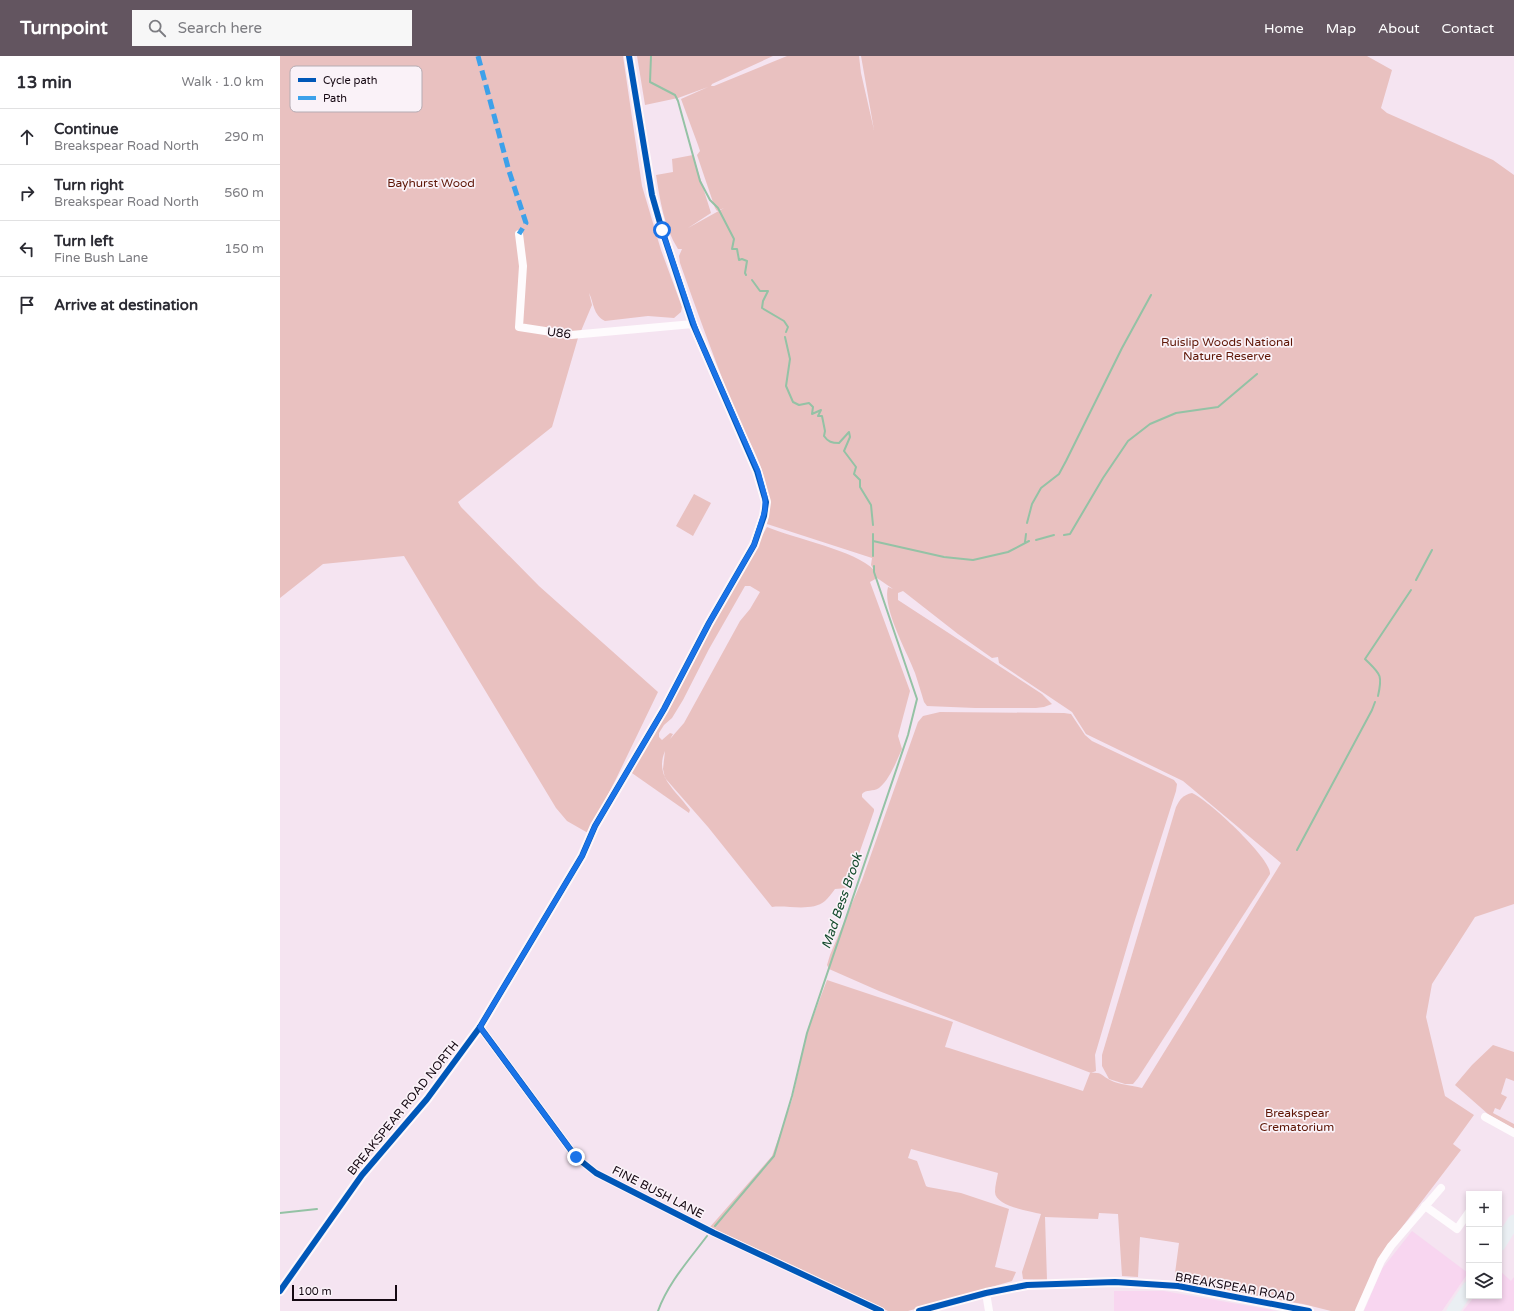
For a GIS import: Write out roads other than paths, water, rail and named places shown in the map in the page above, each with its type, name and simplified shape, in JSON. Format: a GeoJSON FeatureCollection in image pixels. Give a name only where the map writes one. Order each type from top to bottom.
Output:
{"type":"FeatureCollection","features":[{"type":"Feature","properties":{"kind":"main road"},"geometry":{"type":"LineString","coordinates":[[1502,1240],[1513,1224]]}},
{"type":"Feature","properties":{"kind":"main road"},"geometry":{"type":"LineString","coordinates":[[1453,1311],[1466,1292]]}},
{"type":"Feature","properties":{"kind":"street","name":"BREAKSPEAR ROAD NORTH"},"geometry":{"type":"LineString","coordinates":[[280,1292],[362,1175],[427,1099],[480,1027],[568,880],[607,806],[664,709],[709,623],[754,545],[764,516],[765,497],[758,471],[693,324],[662,230],[652,195],[629,56]]}},
{"type":"Feature","properties":{"kind":"street","name":"U86"},"geometry":{"type":"LineString","coordinates":[[519,234],[523,266],[519,327],[571,335],[693,324]]}},
{"type":"Feature","properties":{"kind":"street","name":"FINE BUSH LANE"},"geometry":{"type":"LineString","coordinates":[[480,1027],[576,1157],[585,1166],[603,1177],[714,1233],[881,1311]]}},
{"type":"Feature","properties":{"kind":"street"},"geometry":{"type":"LineString","coordinates":[[1485,1117],[1514,1133]]}},
{"type":"Feature","properties":{"kind":"street"},"geometry":{"type":"LineString","coordinates":[[1358,1311],[1381,1261],[1391,1246],[1441,1188]]}},
{"type":"Feature","properties":{"kind":"street"},"geometry":{"type":"LineString","coordinates":[[1425,1206],[1454,1233],[1466,1216]]}},
{"type":"Feature","properties":{"kind":"street","name":"BREAKSPEAR ROAD"},"geometry":{"type":"LineString","coordinates":[[919,1311],[986,1293],[1027,1285],[1130,1283],[1178,1286],[1309,1311]]}},
{"type":"Feature","properties":{"kind":"street"},"geometry":{"type":"LineString","coordinates":[[986,1293],[989,1311]]}},
{"type":"Feature","properties":{"kind":"waterway","name":"Mad Bess Brook"},"geometry":{"type":"LineString","coordinates":[[651,56],[650,82],[675,95],[678,101],[700,181],[710,200],[718,208],[734,239],[732,249],[737,249],[739,260],[742,259],[747,261],[746,275]]}},
{"type":"Feature","properties":{"kind":"waterway","name":"Mad Bess Brook"},"geometry":{"type":"LineString","coordinates":[[752,280],[760,291],[768,291],[763,301],[762,308],[784,321],[788,327],[786,332]]}},
{"type":"Feature","properties":{"kind":"waterway"},"geometry":{"type":"LineString","coordinates":[[1027,523],[1032,504],[1041,488],[1059,474],[1122,348],[1151,295]]}},
{"type":"Feature","properties":{"kind":"waterway","name":"Mad Bess Brook"},"geometry":{"type":"LineString","coordinates":[[785,337],[790,359],[786,386],[793,402],[799,405],[809,403],[813,407],[812,414],[821,410],[818,416],[822,416],[825,431],[824,436],[829,441],[839,443],[849,432],[850,437],[844,451],[856,467],[854,474],[860,480],[860,487],[871,505],[873,525]]}},
{"type":"Feature","properties":{"kind":"waterway"},"geometry":{"type":"LineString","coordinates":[[1064,535],[1070,534],[1103,478],[1128,441],[1150,424],[1176,413],[1218,407],[1257,374]]}},
{"type":"Feature","properties":{"kind":"waterway","name":"Mad Bess Brook"},"geometry":{"type":"LineString","coordinates":[[873,534],[873,556]]}},
{"type":"Feature","properties":{"kind":"waterway"},"geometry":{"type":"LineString","coordinates":[[1025,542],[1026,534]]}},
{"type":"Feature","properties":{"kind":"waterway"},"geometry":{"type":"LineString","coordinates":[[1036,540],[1054,535]]}},
{"type":"Feature","properties":{"kind":"waterway"},"geometry":{"type":"LineString","coordinates":[[873,541],[944,557],[973,560],[1008,552],[1029,541]]}},
{"type":"Feature","properties":{"kind":"waterway"},"geometry":{"type":"LineString","coordinates":[[1416,580],[1432,550]]}},
{"type":"Feature","properties":{"kind":"waterway","name":"Mad Bess Brook"},"geometry":{"type":"LineString","coordinates":[[715,1226],[774,1156],[792,1096],[807,1033],[908,735],[917,699],[874,572],[874,566]]}},
{"type":"Feature","properties":{"kind":"waterway"},"geometry":{"type":"LineString","coordinates":[[1378,696],[1380,683],[1379,675],[1365,659],[1411,590]]}},
{"type":"Feature","properties":{"kind":"waterway"},"geometry":{"type":"LineString","coordinates":[[1297,850],[1375,702]]}},
{"type":"Feature","properties":{"kind":"waterway"},"geometry":{"type":"LineString","coordinates":[[280,1213],[317,1209]]}},
{"type":"Feature","properties":{"kind":"waterway","name":"Mad Bess Brook"},"geometry":{"type":"LineString","coordinates":[[658,1311],[673,1281],[707,1236]]}},
{"type":"Feature","properties":{"kind":"park label","name":"Bayhurst Wood"},"geometry":{"type":"Point","coordinates":[431,183]}},
{"type":"Feature","properties":{"kind":"park label","name":"Ruislip Woods National Nature Reserve"},"geometry":{"type":"Point","coordinates":[1227,349]}},
{"type":"Feature","properties":{"kind":"park label","name":"Breakspear Crematorium"},"geometry":{"type":"Point","coordinates":[1297,1120]}}]}
